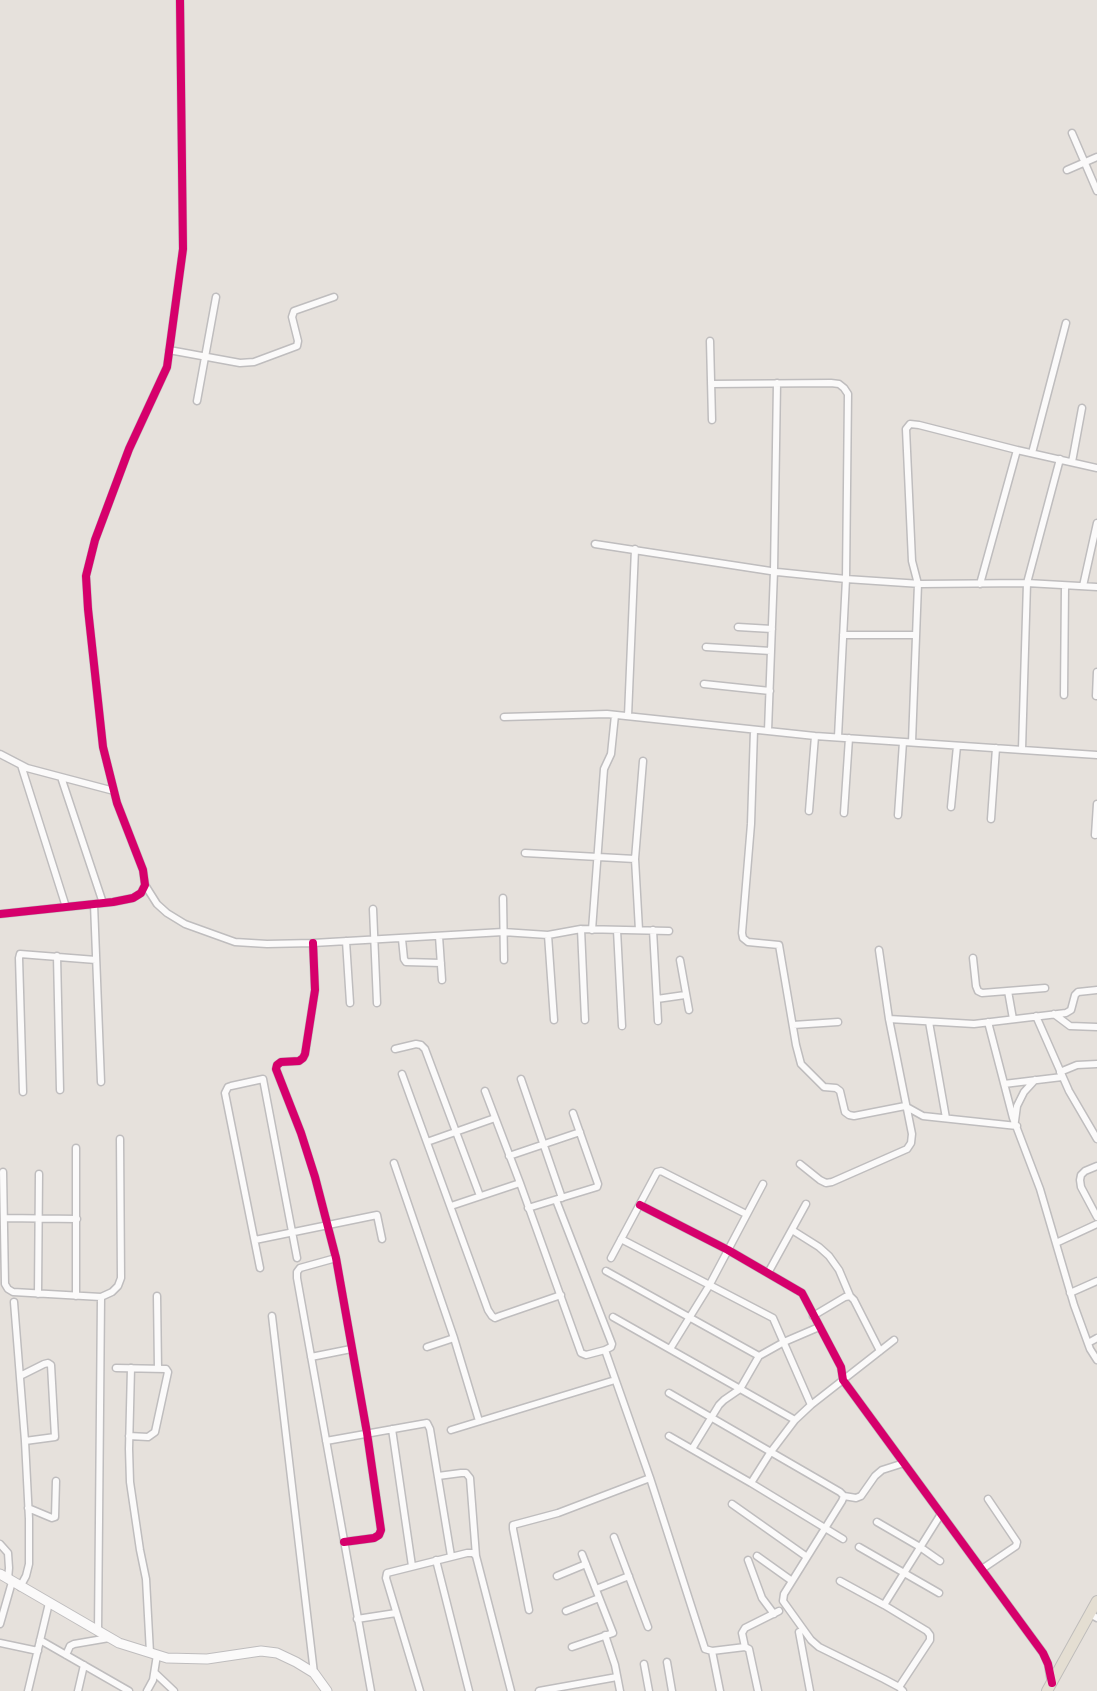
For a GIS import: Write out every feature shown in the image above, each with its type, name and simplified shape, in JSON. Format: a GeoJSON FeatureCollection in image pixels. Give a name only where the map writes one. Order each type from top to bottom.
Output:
{"type":"FeatureCollection","features":[{"type":"Feature","properties":{"kind":"main road"},"geometry":{"type":"LineString","coordinates":[[10,1580],[119,1643],[167,1658],[207,1659],[261,1651],[277,1653],[314,1673],[327,1691]]}},
{"type":"Feature","properties":{"kind":"main road"},"geometry":{"type":"LineString","coordinates":[[1050,1687],[1093,1616],[1097,1601]]}},
{"type":"Feature","properties":{"kind":"street"},"geometry":{"type":"LineString","coordinates":[[180,0],[183,249],[167,367],[129,449],[109,500],[89,559],[86,576],[103,747],[117,804],[143,870],[145,886],[157,904],[167,913],[185,924],[226,940],[267,944],[402,939],[503,932],[548,935],[581,929],[670,931]]}},
{"type":"Feature","properties":{"kind":"street"},"geometry":{"type":"LineString","coordinates":[[1072,132],[1097,191]]}},
{"type":"Feature","properties":{"kind":"street"},"geometry":{"type":"LineString","coordinates":[[1067,170],[1097,156]]}},
{"type":"Feature","properties":{"kind":"street"},"geometry":{"type":"LineString","coordinates":[[197,401],[216,297]]}},
{"type":"Feature","properties":{"kind":"street"},"geometry":{"type":"LineString","coordinates":[[169,350],[248,363],[294,348],[298,341],[292,317],[294,311],[334,297]]}},
{"type":"Feature","properties":{"kind":"street"},"geometry":{"type":"LineString","coordinates":[[1032,453],[1066,323]]}},
{"type":"Feature","properties":{"kind":"street"},"geometry":{"type":"LineString","coordinates":[[710,341],[712,420]]}},
{"type":"Feature","properties":{"kind":"street"},"geometry":{"type":"LineString","coordinates":[[768,731],[774,571],[777,383]]}},
{"type":"Feature","properties":{"kind":"street"},"geometry":{"type":"LineString","coordinates":[[711,384],[839,384],[848,394],[846,579],[838,737]]}},
{"type":"Feature","properties":{"kind":"street"},"geometry":{"type":"LineString","coordinates":[[1072,462],[1082,408]]}},
{"type":"Feature","properties":{"kind":"street"},"geometry":{"type":"LineString","coordinates":[[912,742],[918,584],[912,561],[906,429],[910,424],[919,424],[1017,450],[1097,468]]}},
{"type":"Feature","properties":{"kind":"street"},"geometry":{"type":"LineString","coordinates":[[980,584],[1017,450]]}},
{"type":"Feature","properties":{"kind":"street"},"geometry":{"type":"LineString","coordinates":[[1022,749],[1027,583],[1060,459]]}},
{"type":"Feature","properties":{"kind":"street"},"geometry":{"type":"LineString","coordinates":[[1083,586],[1097,523]]}},
{"type":"Feature","properties":{"kind":"street"},"geometry":{"type":"LineString","coordinates":[[594,544],[774,571],[846,579],[918,584],[1027,583],[1097,587]]}},
{"type":"Feature","properties":{"kind":"street"},"geometry":{"type":"LineString","coordinates":[[628,716],[635,550]]}},
{"type":"Feature","properties":{"kind":"street"},"geometry":{"type":"LineString","coordinates":[[1064,586],[1064,695]]}},
{"type":"Feature","properties":{"kind":"street"},"geometry":{"type":"LineString","coordinates":[[738,628],[772,629]]}},
{"type":"Feature","properties":{"kind":"street"},"geometry":{"type":"LineString","coordinates":[[843,635],[916,635]]}},
{"type":"Feature","properties":{"kind":"street"},"geometry":{"type":"LineString","coordinates":[[706,647],[771,651]]}},
{"type":"Feature","properties":{"kind":"street"},"geometry":{"type":"LineString","coordinates":[[1096,696],[1097,672]]}},
{"type":"Feature","properties":{"kind":"street"},"geometry":{"type":"LineString","coordinates":[[704,684],[770,690]]}},
{"type":"Feature","properties":{"kind":"street"},"geometry":{"type":"LineString","coordinates":[[592,930],[604,770],[611,754],[615,715]]}},
{"type":"Feature","properties":{"kind":"street"},"geometry":{"type":"LineString","coordinates":[[504,717],[615,715],[815,736],[1097,755]]}},
{"type":"Feature","properties":{"kind":"street"},"geometry":{"type":"LineString","coordinates":[[754,730],[751,824],[742,933],[743,938],[748,942],[779,945],[792,1025],[801,1064],[824,1088],[836,1088],[840,1091],[845,1112],[849,1115],[854,1116],[905,1106],[923,1116],[1016,1124]]}},
{"type":"Feature","properties":{"kind":"street"},"geometry":{"type":"LineString","coordinates":[[809,811],[815,736]]}},
{"type":"Feature","properties":{"kind":"street"},"geometry":{"type":"LineString","coordinates":[[844,813],[848,738]]}},
{"type":"Feature","properties":{"kind":"street"},"geometry":{"type":"LineString","coordinates":[[898,815],[903,742]]}},
{"type":"Feature","properties":{"kind":"street"},"geometry":{"type":"LineString","coordinates":[[951,807],[957,746]]}},
{"type":"Feature","properties":{"kind":"street"},"geometry":{"type":"LineString","coordinates":[[990,819],[996,748]]}},
{"type":"Feature","properties":{"kind":"street"},"geometry":{"type":"LineString","coordinates":[[0,754],[21,765],[114,791]]}},
{"type":"Feature","properties":{"kind":"street"},"geometry":{"type":"LineString","coordinates":[[639,930],[635,859],[643,761]]}},
{"type":"Feature","properties":{"kind":"street"},"geometry":{"type":"LineString","coordinates":[[21,765],[66,907]]}},
{"type":"Feature","properties":{"kind":"street"},"geometry":{"type":"LineString","coordinates":[[61,777],[103,903]]}},
{"type":"Feature","properties":{"kind":"street"},"geometry":{"type":"LineString","coordinates":[[1095,835],[1097,804]]}},
{"type":"Feature","properties":{"kind":"street"},"geometry":{"type":"LineString","coordinates":[[525,853],[635,859]]}},
{"type":"Feature","properties":{"kind":"street"},"geometry":{"type":"LineString","coordinates":[[0,914],[133,898],[141,893],[145,886]]}},
{"type":"Feature","properties":{"kind":"street"},"geometry":{"type":"LineString","coordinates":[[503,898],[504,960]]}},
{"type":"Feature","properties":{"kind":"street"},"geometry":{"type":"LineString","coordinates":[[94,904],[100,1082]]}},
{"type":"Feature","properties":{"kind":"street"},"geometry":{"type":"LineString","coordinates":[[373,909],[377,1003]]}},
{"type":"Feature","properties":{"kind":"street"},"geometry":{"type":"LineString","coordinates":[[581,929],[585,1020]]}},
{"type":"Feature","properties":{"kind":"street"},"geometry":{"type":"LineString","coordinates":[[616,930],[622,1026]]}},
{"type":"Feature","properties":{"kind":"street"},"geometry":{"type":"LineString","coordinates":[[653,930],[658,1021]]}},
{"type":"Feature","properties":{"kind":"street"},"geometry":{"type":"LineString","coordinates":[[548,935],[554,1020]]}},
{"type":"Feature","properties":{"kind":"street"},"geometry":{"type":"LineString","coordinates":[[440,936],[442,980]]}},
{"type":"Feature","properties":{"kind":"street"},"geometry":{"type":"LineString","coordinates":[[402,939],[406,962],[441,963]]}},
{"type":"Feature","properties":{"kind":"street"},"geometry":{"type":"LineString","coordinates":[[346,941],[350,1003]]}},
{"type":"Feature","properties":{"kind":"street"},"geometry":{"type":"LineString","coordinates":[[313,942],[315,990],[305,1054],[299,1061],[281,1062],[277,1065],[276,1069],[301,1133],[336,1258],[367,1434],[381,1530],[379,1535],[374,1538],[344,1542]]}},
{"type":"Feature","properties":{"kind":"street"},"geometry":{"type":"LineString","coordinates":[[800,1164],[820,1180],[826,1183],[832,1182],[907,1149],[911,1143],[912,1134],[889,1019],[879,950]]}},
{"type":"Feature","properties":{"kind":"street"},"geometry":{"type":"LineString","coordinates":[[23,1092],[18,958],[20,954],[96,960]]}},
{"type":"Feature","properties":{"kind":"street"},"geometry":{"type":"LineString","coordinates":[[57,956],[60,1090]]}},
{"type":"Feature","properties":{"kind":"street"},"geometry":{"type":"LineString","coordinates":[[973,958],[978,991],[1046,988]]}},
{"type":"Feature","properties":{"kind":"street"},"geometry":{"type":"LineString","coordinates":[[680,960],[689,1010]]}},
{"type":"Feature","properties":{"kind":"street"},"geometry":{"type":"LineString","coordinates":[[889,1019],[960,1024],[1066,1013],[1071,1010],[1078,992],[1097,990]]}},
{"type":"Feature","properties":{"kind":"street"},"geometry":{"type":"LineString","coordinates":[[1008,991],[1013,1019]]}},
{"type":"Feature","properties":{"kind":"street"},"geometry":{"type":"LineString","coordinates":[[657,999],[685,995]]}},
{"type":"Feature","properties":{"kind":"street"},"geometry":{"type":"LineString","coordinates":[[1054,1014],[1070,1026],[1097,1027]]}},
{"type":"Feature","properties":{"kind":"street"},"geometry":{"type":"LineString","coordinates":[[1036,1016],[1061,1075],[1078,1109],[1097,1139]]}},
{"type":"Feature","properties":{"kind":"street"},"geometry":{"type":"LineString","coordinates":[[792,1025],[838,1022]]}},
{"type":"Feature","properties":{"kind":"street"},"geometry":{"type":"LineString","coordinates":[[929,1022],[946,1118]]}},
{"type":"Feature","properties":{"kind":"street"},"geometry":{"type":"LineString","coordinates":[[988,1022],[1016,1124],[1040,1189],[1070,1293],[1088,1343],[1097,1360]]}},
{"type":"Feature","properties":{"kind":"street"},"geometry":{"type":"LineString","coordinates":[[395,1049],[416,1044],[421,1045],[425,1049],[480,1196]]}},
{"type":"Feature","properties":{"kind":"street"},"geometry":{"type":"LineString","coordinates":[[1004,1084],[1061,1075],[1077,1065],[1097,1064]]}},
{"type":"Feature","properties":{"kind":"street"},"geometry":{"type":"LineString","coordinates":[[402,1074],[488,1310],[492,1316],[495,1318],[561,1295]]}},
{"type":"Feature","properties":{"kind":"street"},"geometry":{"type":"LineString","coordinates":[[260,1268],[225,1092],[231,1086],[261,1079],[263,1081],[297,1258]]}},
{"type":"Feature","properties":{"kind":"street"},"geometry":{"type":"LineString","coordinates":[[485,1091],[582,1355],[605,1350],[611,1347],[612,1344],[559,1199],[544,1144],[521,1079]]}},
{"type":"Feature","properties":{"kind":"street"},"geometry":{"type":"LineString","coordinates":[[1016,1124],[1017,1106],[1024,1092],[1035,1080]]}},
{"type":"Feature","properties":{"kind":"street"},"geometry":{"type":"LineString","coordinates":[[528,1208],[597,1187],[598,1184],[574,1114]]}},
{"type":"Feature","properties":{"kind":"street"},"geometry":{"type":"LineString","coordinates":[[427,1142],[495,1118]]}},
{"type":"Feature","properties":{"kind":"street"},"geometry":{"type":"LineString","coordinates":[[509,1156],[580,1132]]}},
{"type":"Feature","properties":{"kind":"street"},"geometry":{"type":"LineString","coordinates":[[3,1172],[5,1284],[8,1290],[38,1294],[101,1297],[112,1292],[118,1286],[121,1278],[120,1139]]}},
{"type":"Feature","properties":{"kind":"street"},"geometry":{"type":"LineString","coordinates":[[76,1148],[76,1296]]}},
{"type":"Feature","properties":{"kind":"street"},"geometry":{"type":"LineString","coordinates":[[394,1163],[454,1338],[480,1421]]}},
{"type":"Feature","properties":{"kind":"street"},"geometry":{"type":"LineString","coordinates":[[1097,1166],[1085,1171],[1081,1175],[1080,1180],[1081,1187],[1097,1217]]}},
{"type":"Feature","properties":{"kind":"street"},"geometry":{"type":"LineString","coordinates":[[611,1258],[658,1172],[661,1171],[746,1214]]}},
{"type":"Feature","properties":{"kind":"street"},"geometry":{"type":"LineString","coordinates":[[38,1294],[39,1174]]}},
{"type":"Feature","properties":{"kind":"street"},"geometry":{"type":"LineString","coordinates":[[451,1206],[520,1183]]}},
{"type":"Feature","properties":{"kind":"street"},"geometry":{"type":"LineString","coordinates":[[670,1349],[709,1286],[763,1184]]}},
{"type":"Feature","properties":{"kind":"street"},"geometry":{"type":"LineString","coordinates":[[768,1273],[806,1204]]}},
{"type":"Feature","properties":{"kind":"street"},"geometry":{"type":"LineString","coordinates":[[640,1205],[728,1250],[799,1290],[804,1296],[841,1367],[843,1380],[1043,1653],[1048,1664],[1050,1687]]}},
{"type":"Feature","properties":{"kind":"street"},"geometry":{"type":"LineString","coordinates":[[254,1240],[377,1216],[382,1239]]}},
{"type":"Feature","properties":{"kind":"street"},"geometry":{"type":"LineString","coordinates":[[4,1218],[77,1219]]}},
{"type":"Feature","properties":{"kind":"street"},"geometry":{"type":"LineString","coordinates":[[1056,1243],[1097,1224]]}},
{"type":"Feature","properties":{"kind":"street"},"geometry":{"type":"LineString","coordinates":[[792,1230],[819,1247],[829,1256],[839,1270],[850,1296],[854,1300],[880,1351]]}},
{"type":"Feature","properties":{"kind":"street"},"geometry":{"type":"LineString","coordinates":[[621,1240],[772,1318],[811,1405]]}},
{"type":"Feature","properties":{"kind":"street"},"geometry":{"type":"LineString","coordinates":[[336,1258],[300,1268],[298,1272],[311,1357],[371,1691]]}},
{"type":"Feature","properties":{"kind":"street"},"geometry":{"type":"LineString","coordinates":[[606,1271],[760,1356]]}},
{"type":"Feature","properties":{"kind":"street"},"geometry":{"type":"LineString","coordinates":[[1070,1293],[1097,1281]]}},
{"type":"Feature","properties":{"kind":"street"},"geometry":{"type":"LineString","coordinates":[[157,1296],[158,1369]]}},
{"type":"Feature","properties":{"kind":"street"},"geometry":{"type":"LineString","coordinates":[[813,1316],[850,1296]]}},
{"type":"Feature","properties":{"kind":"street"},"geometry":{"type":"LineString","coordinates":[[98,1632],[101,1297]]}},
{"type":"Feature","properties":{"kind":"street"},"geometry":{"type":"LineString","coordinates":[[10,1580],[26,1576],[29,1564],[25,1441],[14,1302]]}},
{"type":"Feature","properties":{"kind":"street"},"geometry":{"type":"LineString","coordinates":[[272,1316],[314,1673]]}},
{"type":"Feature","properties":{"kind":"street"},"geometry":{"type":"LineString","coordinates":[[613,1317],[795,1420]]}},
{"type":"Feature","properties":{"kind":"street"},"geometry":{"type":"LineString","coordinates":[[692,1449],[711,1417],[724,1400],[740,1389],[760,1356],[784,1342],[819,1327]]}},
{"type":"Feature","properties":{"kind":"street"},"geometry":{"type":"LineString","coordinates":[[427,1347],[454,1338]]}},
{"type":"Feature","properties":{"kind":"street"},"geometry":{"type":"LineString","coordinates":[[1088,1343],[1097,1338]]}},
{"type":"Feature","properties":{"kind":"street"},"geometry":{"type":"LineString","coordinates":[[751,1483],[770,1453],[795,1420],[811,1405],[894,1340]]}},
{"type":"Feature","properties":{"kind":"street"},"geometry":{"type":"LineString","coordinates":[[311,1357],[351,1349]]}},
{"type":"Feature","properties":{"kind":"street"},"geometry":{"type":"LineString","coordinates":[[605,1350],[650,1478],[705,1649],[712,1651],[745,1647]]}},
{"type":"Feature","properties":{"kind":"street"},"geometry":{"type":"LineString","coordinates":[[20,1376],[44,1364],[48,1363],[51,1365],[55,1437],[25,1441]]}},
{"type":"Feature","properties":{"kind":"street"},"geometry":{"type":"LineString","coordinates":[[116,1368],[166,1370],[168,1375],[155,1432],[148,1438],[129,1436]]}},
{"type":"Feature","properties":{"kind":"street"},"geometry":{"type":"LineString","coordinates":[[131,1368],[129,1436],[132,1496],[146,1579],[155,1673],[147,1691]]}},
{"type":"Feature","properties":{"kind":"street"},"geometry":{"type":"LineString","coordinates":[[451,1430],[615,1380]]}},
{"type":"Feature","properties":{"kind":"street"},"geometry":{"type":"LineString","coordinates":[[669,1393],[844,1496],[856,1498],[861,1496],[875,1476],[882,1470],[904,1463]]}},
{"type":"Feature","properties":{"kind":"street"},"geometry":{"type":"LineString","coordinates":[[326,1441],[427,1423],[430,1428],[451,1556]]}},
{"type":"Feature","properties":{"kind":"street"},"geometry":{"type":"LineString","coordinates":[[392,1429],[412,1566]]}},
{"type":"Feature","properties":{"kind":"street"},"geometry":{"type":"LineString","coordinates":[[669,1436],[844,1539]]}},
{"type":"Feature","properties":{"kind":"street"},"geometry":{"type":"LineString","coordinates":[[438,1476],[466,1473],[470,1478],[476,1556],[511,1691]]}},
{"type":"Feature","properties":{"kind":"street"},"geometry":{"type":"LineString","coordinates":[[529,1610],[513,1529],[514,1525],[558,1513],[650,1478]]}},
{"type":"Feature","properties":{"kind":"street"},"geometry":{"type":"LineString","coordinates":[[28,1508],[52,1518],[55,1517],[56,1480]]}},
{"type":"Feature","properties":{"kind":"street"},"geometry":{"type":"LineString","coordinates":[[840,1581],[884,1605],[927,1631],[930,1635],[930,1640],[901,1689],[819,1647],[811,1640],[783,1601],[784,1594],[844,1496]]}},
{"type":"Feature","properties":{"kind":"street"},"geometry":{"type":"LineString","coordinates":[[982,1569],[1016,1546],[1017,1542],[988,1498]]}},
{"type":"Feature","properties":{"kind":"street"},"geometry":{"type":"LineString","coordinates":[[732,1504],[807,1557]]}},
{"type":"Feature","properties":{"kind":"street"},"geometry":{"type":"LineString","coordinates":[[884,1605],[941,1514]]}},
{"type":"Feature","properties":{"kind":"street"},"geometry":{"type":"LineString","coordinates":[[877,1522],[940,1561]]}},
{"type":"Feature","properties":{"kind":"street"},"geometry":{"type":"LineString","coordinates":[[614,1538],[648,1626]]}},
{"type":"Feature","properties":{"kind":"street"},"geometry":{"type":"LineString","coordinates":[[0,1544],[8,1553],[10,1580],[0,1624]]}},
{"type":"Feature","properties":{"kind":"street"},"geometry":{"type":"LineString","coordinates":[[859,1547],[940,1593]]}},
{"type":"Feature","properties":{"kind":"street"},"geometry":{"type":"LineString","coordinates":[[420,1691],[386,1578],[387,1573],[468,1552],[476,1556]]}},
{"type":"Feature","properties":{"kind":"street"},"geometry":{"type":"LineString","coordinates":[[572,1647],[613,1633],[582,1554]]}},
{"type":"Feature","properties":{"kind":"street"},"geometry":{"type":"LineString","coordinates":[[756,1556],[792,1581]]}},
{"type":"Feature","properties":{"kind":"street"},"geometry":{"type":"LineString","coordinates":[[436,1560],[469,1691]]}},
{"type":"Feature","properties":{"kind":"street"},"geometry":{"type":"LineString","coordinates":[[748,1560],[762,1598],[776,1612],[746,1628],[742,1633],[745,1647],[749,1649],[758,1691]]}},
{"type":"Feature","properties":{"kind":"street"},"geometry":{"type":"LineString","coordinates":[[557,1576],[586,1564]]}},
{"type":"Feature","properties":{"kind":"street"},"geometry":{"type":"LineString","coordinates":[[596,1589],[629,1576]]}},
{"type":"Feature","properties":{"kind":"street"},"geometry":{"type":"LineString","coordinates":[[566,1611],[599,1598]]}},
{"type":"Feature","properties":{"kind":"street"},"geometry":{"type":"LineString","coordinates":[[28,1691],[49,1604]]}},
{"type":"Feature","properties":{"kind":"street"},"geometry":{"type":"LineString","coordinates":[[357,1618],[396,1613]]}},
{"type":"Feature","properties":{"kind":"street"},"geometry":{"type":"LineString","coordinates":[[799,1632],[810,1691]]}},
{"type":"Feature","properties":{"kind":"street"},"geometry":{"type":"LineString","coordinates":[[605,1635],[615,1665],[620,1691]]}},
{"type":"Feature","properties":{"kind":"street"},"geometry":{"type":"LineString","coordinates":[[66,1655],[70,1646],[74,1644],[109,1638]]}},
{"type":"Feature","properties":{"kind":"street"},"geometry":{"type":"LineString","coordinates":[[40,1640],[129,1691]]}},
{"type":"Feature","properties":{"kind":"street"},"geometry":{"type":"LineString","coordinates":[[0,1643],[38,1651]]}},
{"type":"Feature","properties":{"kind":"street"},"geometry":{"type":"LineString","coordinates":[[712,1651],[720,1691]]}},
{"type":"Feature","properties":{"kind":"street"},"geometry":{"type":"LineString","coordinates":[[666,1662],[672,1691]]}},
{"type":"Feature","properties":{"kind":"street"},"geometry":{"type":"LineString","coordinates":[[644,1664],[649,1691]]}},
{"type":"Feature","properties":{"kind":"street"},"geometry":{"type":"LineString","coordinates":[[78,1691],[84,1666]]}},
{"type":"Feature","properties":{"kind":"street"},"geometry":{"type":"LineString","coordinates":[[155,1673],[174,1691]]}},
{"type":"Feature","properties":{"kind":"street"},"geometry":{"type":"LineString","coordinates":[[540,1691],[617,1677]]}},
{"type":"Feature","properties":{"kind":"cycle path"},"geometry":{"type":"LineString","coordinates":[[0,914],[113,902],[133,898],[141,893],[145,885],[143,870],[117,803],[103,747],[86,576],[95,540],[129,449],[167,367],[183,249],[180,0]]}},
{"type":"Feature","properties":{"kind":"cycle path"},"geometry":{"type":"LineString","coordinates":[[313,943],[315,990],[305,1054],[299,1061],[281,1062],[277,1065],[276,1069],[301,1133],[315,1177],[336,1258],[367,1433],[381,1530],[379,1535],[374,1538],[344,1542]]}},
{"type":"Feature","properties":{"kind":"cycle path"},"geometry":{"type":"LineString","coordinates":[[640,1205],[728,1250],[802,1293],[841,1367],[843,1380],[1043,1653],[1048,1664],[1052,1683]]}}]}
